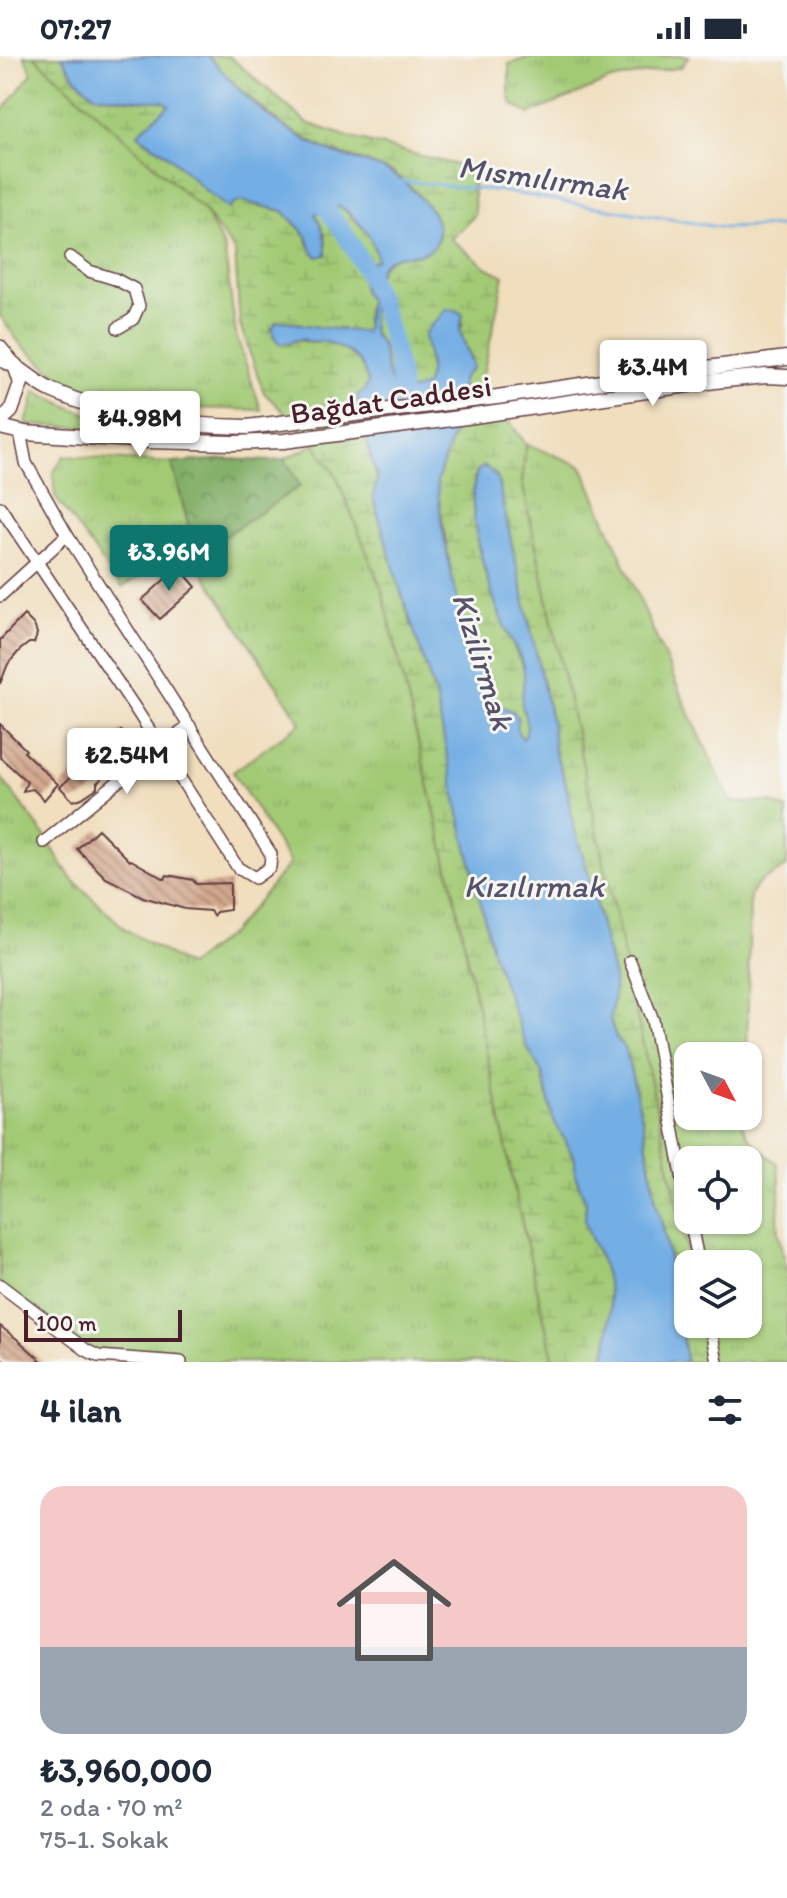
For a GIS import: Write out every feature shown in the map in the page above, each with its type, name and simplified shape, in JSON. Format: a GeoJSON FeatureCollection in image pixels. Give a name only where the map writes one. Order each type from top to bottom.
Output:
{"type":"FeatureCollection","features":[{"type":"Feature","properties":{"kind":"main road","name":"Bağdat Caddesi"},"geometry":{"type":"LineString","coordinates":[[0,359],[15,364],[49,390],[86,404],[137,417],[247,427],[787,358]]}},
{"type":"Feature","properties":{"kind":"main road"},"geometry":{"type":"LineString","coordinates":[[0,424],[11,411],[21,383],[15,364]]}},
{"type":"Feature","properties":{"kind":"main road","name":"Bağdat Caddesi"},"geometry":{"type":"LineString","coordinates":[[0,424],[20,432],[178,442],[284,441],[715,381],[787,377]]}},
{"type":"Feature","properties":{"kind":"street"},"geometry":{"type":"LineString","coordinates":[[70,257],[89,271],[134,289],[139,306],[133,319],[118,328]]}},
{"type":"Feature","properties":{"kind":"street"},"geometry":{"type":"LineString","coordinates":[[0,346],[15,364]]}},
{"type":"Feature","properties":{"kind":"street"},"geometry":{"type":"LineString","coordinates":[[0,507],[238,868],[255,878],[270,867],[271,854],[67,535],[26,463],[20,432]]}},
{"type":"Feature","properties":{"kind":"street"},"geometry":{"type":"LineString","coordinates":[[0,596],[67,535]]}},
{"type":"Feature","properties":{"kind":"street"},"geometry":{"type":"LineString","coordinates":[[44,842],[190,726]]}},
{"type":"Feature","properties":{"kind":"street"},"geometry":{"type":"LineString","coordinates":[[630,961],[653,1020],[677,1146]]}},
{"type":"Feature","properties":{"kind":"street"},"geometry":{"type":"LineString","coordinates":[[0,1285],[96,1359],[181,1362]]}},
{"type":"Feature","properties":{"kind":"street"},"geometry":{"type":"LineString","coordinates":[[713,1338],[717,1362]]}},
{"type":"Feature","properties":{"kind":"green space"},"geometry":{"type":"Polygon","coordinates":[[[24,56],[34,56],[204,211],[224,247],[236,334],[261,410],[128,406],[62,379],[21,345],[0,316],[0,114],[32,73],[24,56]]]}},
{"type":"Feature","properties":{"kind":"green space"},"geometry":{"type":"Polygon","coordinates":[[[34,56],[62,56],[76,78],[95,95],[163,101],[170,105],[138,134],[165,153],[229,209],[241,201],[283,211],[307,236],[308,244],[326,255],[325,236],[315,214],[339,206],[361,226],[374,244],[377,261],[368,304],[366,333],[284,321],[276,322],[272,329],[274,337],[288,344],[300,340],[323,342],[348,350],[359,361],[366,375],[368,383],[364,391],[369,447],[377,480],[373,497],[435,694],[513,1006],[525,1043],[542,1073],[550,1106],[575,1159],[575,1175],[586,1202],[587,1228],[606,1276],[610,1312],[604,1362],[554,1362],[519,1210],[454,893],[383,593],[337,477],[309,436],[264,393],[240,325],[235,252],[204,211],[34,56]]]}},
{"type":"Feature","properties":{"kind":"green space"},"geometry":{"type":"Polygon","coordinates":[[[208,56],[229,56],[307,123],[456,165],[473,180],[475,215],[451,239],[486,267],[504,276],[481,384],[526,444],[522,482],[674,1190],[674,1234],[684,1234],[687,1250],[674,1250],[674,1286],[643,1122],[626,1051],[616,1037],[610,1020],[614,978],[574,828],[566,784],[554,750],[552,725],[497,477],[492,471],[474,478],[473,503],[478,546],[487,579],[525,672],[522,698],[528,732],[523,740],[517,734],[513,711],[498,705],[488,691],[464,627],[452,576],[437,481],[454,431],[462,379],[471,359],[460,331],[463,323],[424,336],[429,361],[425,386],[401,394],[390,378],[382,347],[374,333],[373,295],[378,274],[387,261],[402,255],[420,255],[432,246],[439,236],[433,213],[413,189],[393,172],[327,150],[282,125],[238,88],[208,56]]]}},
{"type":"Feature","properties":{"kind":"green space"},"geometry":{"type":"Polygon","coordinates":[[[534,56],[689,56],[681,67],[611,80],[529,114],[512,104],[509,64],[534,56]]]}},
{"type":"Feature","properties":{"kind":"green space"},"geometry":{"type":"Polygon","coordinates":[[[35,391],[89,415],[123,423],[177,427],[267,426],[268,432],[250,434],[25,425],[35,391]]]}},
{"type":"Feature","properties":{"kind":"green space"},"geometry":{"type":"Polygon","coordinates":[[[315,444],[337,477],[383,593],[454,893],[519,1210],[554,1362],[151,1362],[71,1351],[39,1310],[0,1291],[0,776],[43,833],[71,878],[125,929],[188,966],[232,932],[290,863],[233,772],[301,723],[185,545],[122,588],[55,497],[53,473],[64,456],[172,463],[193,543],[300,486],[285,459],[315,444]]]}},
{"type":"Feature","properties":{"kind":"green space"},"geometry":{"type":"Polygon","coordinates":[[[526,444],[582,466],[731,802],[770,802],[787,810],[787,867],[761,881],[750,894],[747,1042],[674,1042],[674,1130],[745,1130],[757,1146],[674,1146],[674,1190],[522,482],[526,444]]]}},
{"type":"Feature","properties":{"kind":"green space"},"geometry":{"type":"Polygon","coordinates":[[[285,459],[300,486],[210,546],[193,543],[172,463],[285,459]]]}},
{"type":"Feature","properties":{"kind":"green space"},"geometry":{"type":"Polygon","coordinates":[[[762,1150],[777,1163],[780,1181],[779,1234],[787,1268],[787,1362],[710,1362],[705,1338],[762,1338],[762,1250],[687,1250],[684,1234],[762,1234],[762,1150]]]}},
{"type":"Feature","properties":{"kind":"green space"},"geometry":{"type":"Polygon","coordinates":[[[682,1338],[705,1338],[710,1362],[686,1362],[682,1338]]]}},
{"type":"Feature","properties":{"kind":"water","name":"Kızılırmak"},"geometry":{"type":"Polygon","coordinates":[[[62,56],[208,56],[247,98],[277,122],[320,148],[388,171],[409,186],[433,213],[438,230],[433,247],[421,253],[395,257],[380,269],[373,299],[374,335],[382,348],[390,379],[401,394],[425,386],[429,368],[424,336],[429,328],[447,309],[463,314],[460,331],[473,367],[462,379],[454,431],[437,481],[452,576],[464,627],[488,691],[498,705],[513,711],[518,718],[516,727],[523,739],[527,726],[522,704],[523,667],[490,587],[475,524],[474,485],[478,470],[485,466],[497,477],[552,725],[554,750],[566,784],[574,828],[614,978],[610,1020],[616,1037],[626,1051],[643,1122],[674,1286],[674,1338],[682,1338],[686,1362],[604,1362],[610,1312],[606,1276],[587,1228],[586,1202],[575,1175],[575,1159],[554,1121],[542,1073],[525,1043],[493,954],[458,810],[435,694],[373,497],[376,472],[357,395],[364,391],[368,383],[356,358],[331,343],[303,339],[280,344],[274,337],[272,329],[276,322],[284,321],[365,332],[369,299],[364,293],[360,276],[369,263],[377,260],[373,244],[359,223],[340,206],[315,214],[326,244],[326,255],[318,257],[312,252],[307,236],[283,211],[241,201],[229,209],[138,133],[169,105],[163,101],[95,95],[68,67],[62,56]]]}},
{"type":"Feature","properties":{"kind":"building"},"geometry":{"type":"Polygon","coordinates":[[[177,568],[196,587],[160,619],[142,600],[177,568]]]}},
{"type":"Feature","properties":{"kind":"building"},"geometry":{"type":"Polygon","coordinates":[[[24,615],[34,625],[36,638],[8,664],[0,684],[0,640],[24,615]]]}},
{"type":"Feature","properties":{"kind":"building"},"geometry":{"type":"Polygon","coordinates":[[[0,724],[58,784],[44,800],[33,789],[23,791],[27,782],[0,757],[0,724]]]}},
{"type":"Feature","properties":{"kind":"building"},"geometry":{"type":"Polygon","coordinates":[[[121,731],[135,745],[123,761],[97,783],[97,788],[73,801],[60,787],[121,731]]]}},
{"type":"Feature","properties":{"kind":"building"},"geometry":{"type":"Polygon","coordinates":[[[98,829],[130,861],[165,879],[167,875],[193,880],[196,884],[230,883],[230,910],[216,912],[213,916],[210,911],[185,909],[143,897],[106,878],[77,849],[98,829]]]}},
{"type":"Feature","properties":{"kind":"building"},"geometry":{"type":"Polygon","coordinates":[[[0,1326],[43,1362],[5,1362],[0,1358],[0,1326]]]}},
{"type":"Feature","properties":{"kind":"waterway","name":"Mısmılırmak"},"geometry":{"type":"LineString","coordinates":[[402,181],[501,191],[724,228],[787,226]]}},
{"type":"Feature","properties":{"kind":"waterway","name":"Kizilirmak"},"geometry":{"type":"LineString","coordinates":[[313,192],[350,242],[377,296],[395,355],[404,416]]}}]}
